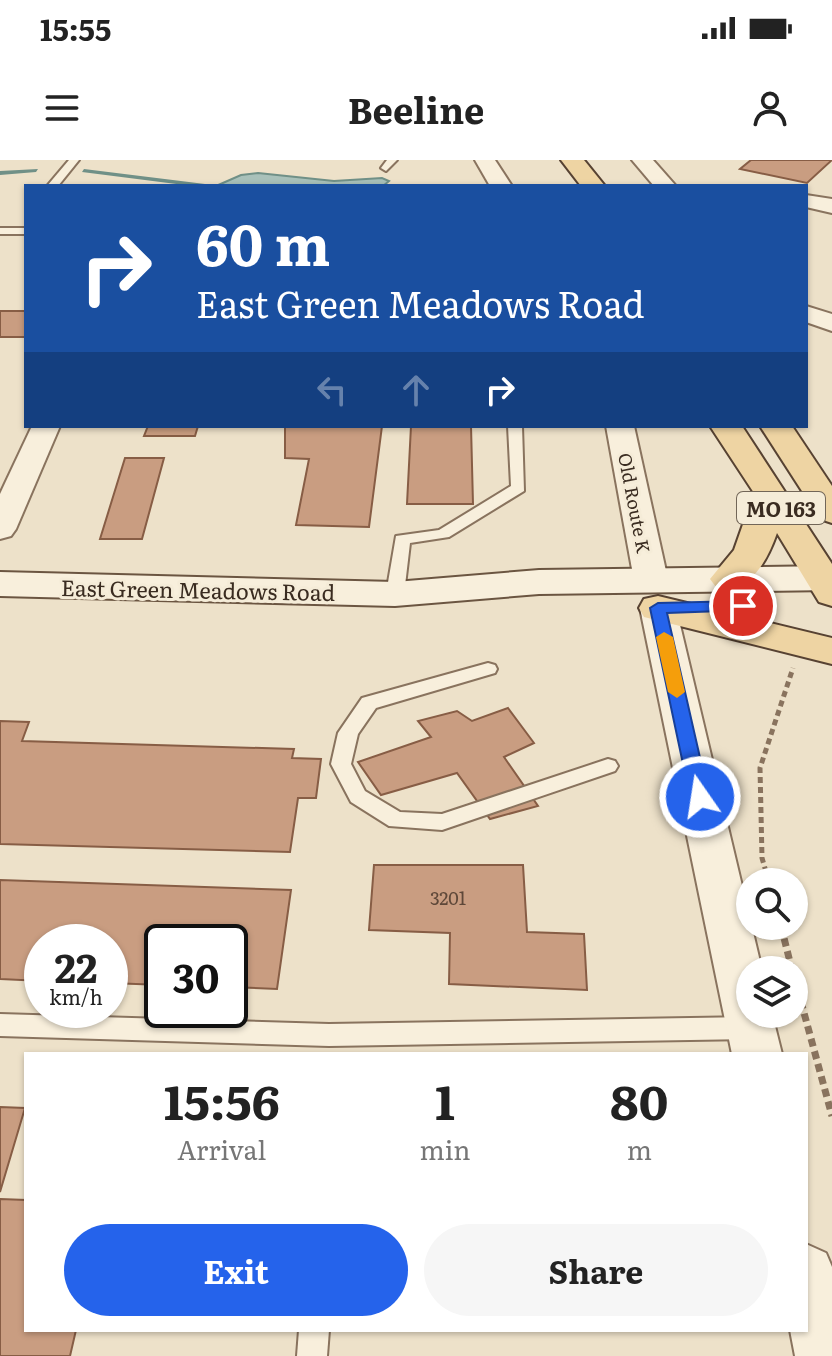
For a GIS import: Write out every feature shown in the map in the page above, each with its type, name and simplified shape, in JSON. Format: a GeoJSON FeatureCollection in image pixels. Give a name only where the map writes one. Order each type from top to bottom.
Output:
{"type":"FeatureCollection","features":[{"type":"Feature","properties":{"kind":"main road"},"geometry":{"type":"LineString","coordinates":[[572,160],[591,184]]}},
{"type":"Feature","properties":{"kind":"main road","name":"MO 163"},"geometry":{"type":"LineString","coordinates":[[727,428],[830,588]]}},
{"type":"Feature","properties":{"kind":"main road","name":"MO 163"},"geometry":{"type":"LineString","coordinates":[[777,428],[828,503]]}},
{"type":"Feature","properties":{"kind":"main road"},"geometry":{"type":"LineString","coordinates":[[729,579],[740,570],[759,537],[771,492]]}},
{"type":"Feature","properties":{"kind":"main road"},"geometry":{"type":"LineString","coordinates":[[654,594],[816,647]]}},
{"type":"Feature","properties":{"kind":"street"},"geometry":{"type":"LineString","coordinates":[[485,160],[500,184]]}},
{"type":"Feature","properties":{"kind":"street"},"geometry":{"type":"LineString","coordinates":[[642,160],[663,184]]}},
{"type":"Feature","properties":{"kind":"street"},"geometry":{"type":"LineString","coordinates":[[808,201],[832,206]]}},
{"type":"Feature","properties":{"kind":"street"},"geometry":{"type":"LineString","coordinates":[[808,315],[832,323]]}},
{"type":"Feature","properties":{"kind":"street"},"geometry":{"type":"LineString","coordinates":[[0,529],[45,428]]}},
{"type":"Feature","properties":{"kind":"street","name":"Old Route K"},"geometry":{"type":"LineString","coordinates":[[620,428],[654,594],[754,1041]]}},
{"type":"Feature","properties":{"kind":"street","name":"East Green Meadows Road"},"geometry":{"type":"LineString","coordinates":[[654,594],[729,579],[830,588]]}},
{"type":"Feature","properties":{"kind":"street","name":"East Green Meadows Road"},"geometry":{"type":"LineString","coordinates":[[0,584],[395,594],[471,607],[654,594],[830,588]]}},
{"type":"Feature","properties":{"kind":"street"},"geometry":{"type":"LineString","coordinates":[[808,1282],[825,1356]]}},
{"type":"Feature","properties":{"kind":"lane"},"geometry":{"type":"LineString","coordinates":[[54,184],[74,160]]}},
{"type":"Feature","properties":{"kind":"lane"},"geometry":{"type":"LineString","coordinates":[[0,231],[20,231]]}},
{"type":"Feature","properties":{"kind":"lane"},"geometry":{"type":"LineString","coordinates":[[395,594],[402,539],[443,534],[519,488],[515,428]]}},
{"type":"Feature","properties":{"kind":"lane"},"geometry":{"type":"LineString","coordinates":[[488,669],[369,703],[348,733],[341,764],[358,796],[396,820],[442,822],[608,766]]}},
{"type":"Feature","properties":{"kind":"lane"},"geometry":{"type":"LineString","coordinates":[[0,1025],[328,1044],[754,1041]]}},
{"type":"Feature","properties":{"kind":"lane"},"geometry":{"type":"LineString","coordinates":[[312,1356],[314,1332]]}},
{"type":"Feature","properties":{"kind":"path"},"geometry":{"type":"LineString","coordinates":[[765,868],[762,858],[760,768],[816,647]]}},
{"type":"Feature","properties":{"kind":"path"},"geometry":{"type":"LineString","coordinates":[[808,1028],[832,1116]]}},
{"type":"Feature","properties":{"kind":"water"},"geometry":{"type":"Polygon","coordinates":[[[258,173],[334,181],[382,178],[389,181],[385,184],[221,184],[241,175],[258,173]]]}},
{"type":"Feature","properties":{"kind":"building"},"geometry":{"type":"Polygon","coordinates":[[[751,160],[832,160],[807,183],[740,169],[751,160]]]}},
{"type":"Feature","properties":{"kind":"building"},"geometry":{"type":"Polygon","coordinates":[[[0,311],[24,311],[24,337],[0,337],[0,311]]]}},
{"type":"Feature","properties":{"kind":"building"},"geometry":{"type":"Polygon","coordinates":[[[147,428],[197,428],[195,436],[144,436],[147,428]]]}},
{"type":"Feature","properties":{"kind":"building"},"geometry":{"type":"Polygon","coordinates":[[[285,428],[382,428],[369,527],[296,525],[309,459],[285,458],[285,428]]]}},
{"type":"Feature","properties":{"kind":"building"},"geometry":{"type":"Polygon","coordinates":[[[411,428],[471,428],[473,504],[407,504],[411,428]]]}},
{"type":"Feature","properties":{"kind":"building"},"geometry":{"type":"Polygon","coordinates":[[[125,458],[164,458],[142,539],[100,539],[125,458]]]}},
{"type":"Feature","properties":{"kind":"building"},"geometry":{"type":"Polygon","coordinates":[[[508,708],[534,743],[504,757],[538,806],[490,819],[457,773],[381,795],[358,762],[431,737],[418,721],[457,711],[472,721],[508,708]]]}},
{"type":"Feature","properties":{"kind":"building"},"geometry":{"type":"Polygon","coordinates":[[[0,721],[29,722],[22,741],[294,749],[292,758],[321,759],[316,798],[298,798],[290,852],[0,844],[0,721]]]}},
{"type":"Feature","properties":{"kind":"building"},"geometry":{"type":"Polygon","coordinates":[[[374,865],[523,865],[527,932],[584,934],[587,990],[449,984],[450,933],[369,930],[374,865]]]}},
{"type":"Feature","properties":{"kind":"building"},"geometry":{"type":"Polygon","coordinates":[[[0,880],[291,890],[277,989],[248,988],[248,924],[144,924],[144,984],[128,984],[128,924],[24,924],[24,980],[0,979],[0,880]]]}},
{"type":"Feature","properties":{"kind":"building"},"geometry":{"type":"Polygon","coordinates":[[[0,1107],[24,1108],[24,1111],[0,1192],[0,1107]]]}},
{"type":"Feature","properties":{"kind":"building"},"geometry":{"type":"Polygon","coordinates":[[[0,1199],[24,1200],[24,1332],[76,1332],[70,1356],[0,1356],[0,1199]]]}},
{"type":"Feature","properties":{"kind":"waterway"},"geometry":{"type":"LineString","coordinates":[[0,173],[36,170]]}},
{"type":"Feature","properties":{"kind":"waterway"},"geometry":{"type":"LineString","coordinates":[[84,171],[189,184]]}},
{"type":"Feature","properties":{"kind":"slow traffic"},"geometry":{"type":"LineString","coordinates":[[664,637],[677,692]]}},
{"type":"Feature","properties":{"kind":"route"},"geometry":{"type":"LineString","coordinates":[[700,797],[658,608],[743,606]]}}]}
